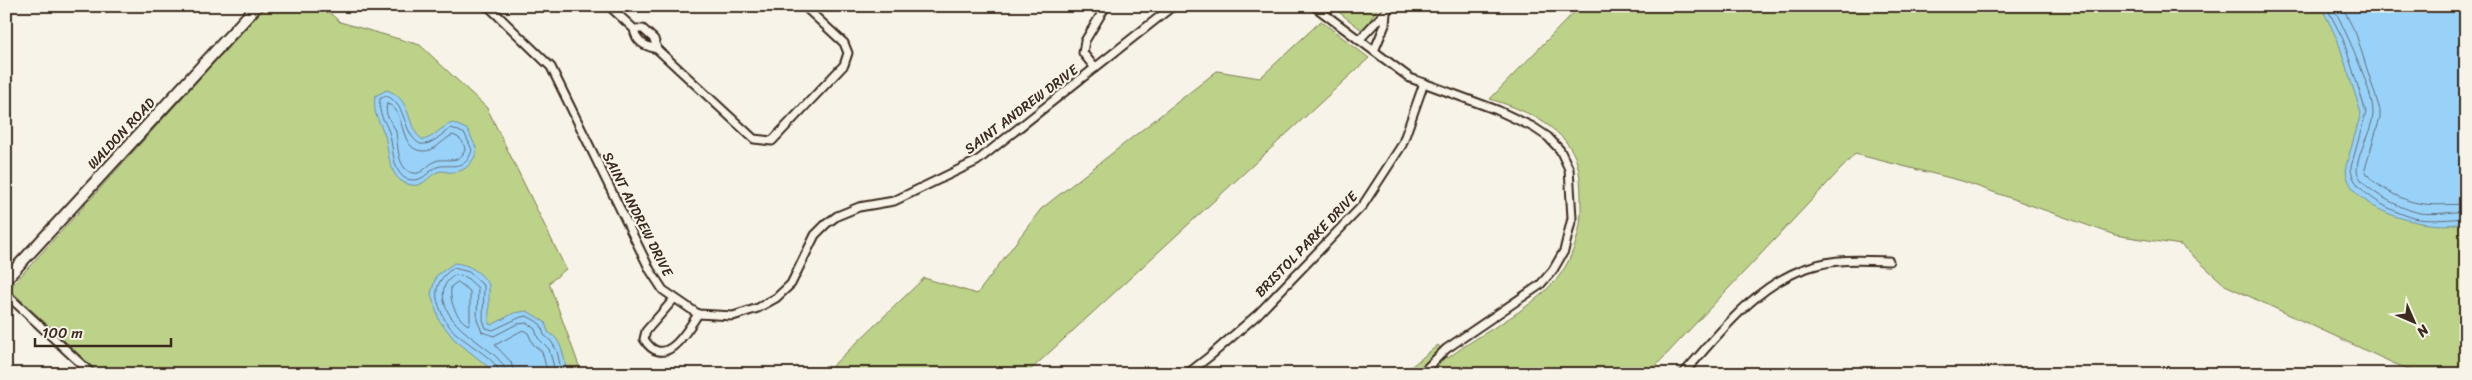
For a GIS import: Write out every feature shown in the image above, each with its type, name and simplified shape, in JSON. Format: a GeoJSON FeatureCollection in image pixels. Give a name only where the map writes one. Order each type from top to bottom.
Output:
{"type":"FeatureCollection","features":[{"type":"Feature","properties":{"kind":"street","name":"WALDON ROAD"},"geometry":{"type":"LineString","coordinates":[[6,279],[256,6]]}},
{"type":"Feature","properties":{"kind":"street","name":"SAINT ANDREW DRIVE"},"geometry":{"type":"LineString","coordinates":[[488,6],[551,67],[650,270],[663,290],[698,314],[733,316],[758,308],[776,298],[791,284],[812,240],[826,224],[837,216],[859,207],[894,201],[977,160],[1173,6]]}},
{"type":"Feature","properties":{"kind":"street"},"geometry":{"type":"LineString","coordinates":[[610,6],[634,29],[635,37],[645,46],[656,49],[754,138],[772,141],[844,65],[848,53],[844,43],[804,6]]}},
{"type":"Feature","properties":{"kind":"street"},"geometry":{"type":"LineString","coordinates":[[1095,68],[1084,53],[1085,40],[1106,6]]}},
{"type":"Feature","properties":{"kind":"street"},"geometry":{"type":"LineString","coordinates":[[1314,6],[1410,78],[1520,120],[1548,137],[1560,150],[1569,169],[1572,218],[1564,251],[1553,270],[1540,285],[1446,349],[1421,374]]}},
{"type":"Feature","properties":{"kind":"street"},"geometry":{"type":"LineString","coordinates":[[1359,40],[1391,6]]}},
{"type":"Feature","properties":{"kind":"street"},"geometry":{"type":"LineString","coordinates":[[1374,51],[1385,25],[1386,13]]}},
{"type":"Feature","properties":{"kind":"street"},"geometry":{"type":"LineString","coordinates":[[634,29],[643,29],[654,40],[656,49]]}},
{"type":"Feature","properties":{"kind":"street","name":"BRISTOL PARKE DRIVE"},"geometry":{"type":"LineString","coordinates":[[1188,373],[1258,314],[1362,205],[1402,145],[1424,83]]}},
{"type":"Feature","properties":{"kind":"street"},"geometry":{"type":"LineString","coordinates":[[1683,374],[1740,313],[1776,284],[1809,267],[1835,261],[1889,262]]}},
{"type":"Feature","properties":{"kind":"street"},"geometry":{"type":"LineString","coordinates":[[6,294],[92,374]]}},
{"type":"Feature","properties":{"kind":"street"},"geometry":{"type":"LineString","coordinates":[[674,299],[646,331],[644,339],[650,348],[656,352],[662,353],[671,348],[698,314]]}},
{"type":"Feature","properties":{"kind":"green space"},"geometry":{"type":"Polygon","coordinates":[[[265,6],[322,6],[340,22],[420,45],[487,108],[566,269],[549,283],[582,374],[100,374],[9,289],[265,6]]]}},
{"type":"Feature","properties":{"kind":"green space"},"geometry":{"type":"Polygon","coordinates":[[[1331,6],[1379,6],[1363,31],[1331,6]]]}},
{"type":"Feature","properties":{"kind":"green space"},"geometry":{"type":"Polygon","coordinates":[[[1580,6],[2466,6],[2466,374],[2423,374],[2395,364],[2225,285],[2181,245],[2115,235],[1962,181],[1855,154],[1648,374],[1402,374],[1438,345],[1448,358],[1518,312],[1544,292],[1556,280],[1567,264],[1578,235],[1581,216],[1580,181],[1575,157],[1569,146],[1560,136],[1539,119],[1514,107],[1490,99],[1580,6]]]}},
{"type":"Feature","properties":{"kind":"green space"},"geometry":{"type":"Polygon","coordinates":[[[1321,21],[1369,58],[1026,374],[824,374],[924,278],[977,294],[1041,209],[1217,71],[1260,78],[1321,21]]]}},
{"type":"Feature","properties":{"kind":"water"},"geometry":{"type":"Polygon","coordinates":[[[2321,6],[2466,6],[2466,222],[2451,225],[2432,224],[2392,215],[2374,206],[2359,195],[2349,182],[2346,166],[2361,113],[2338,41],[2321,6]]]}},
{"type":"Feature","properties":{"kind":"water"},"geometry":{"type":"Polygon","coordinates":[[[387,90],[401,100],[406,107],[417,135],[423,140],[453,123],[468,130],[477,150],[474,158],[465,168],[457,172],[437,172],[424,182],[416,185],[403,182],[397,177],[390,164],[384,133],[376,116],[375,96],[387,90]]]}},
{"type":"Feature","properties":{"kind":"water"},"geometry":{"type":"Polygon","coordinates":[[[454,263],[474,269],[489,285],[489,324],[492,325],[514,313],[527,311],[545,322],[548,332],[553,335],[560,345],[567,374],[497,374],[454,339],[439,320],[431,294],[436,276],[454,263]]]}}]}
